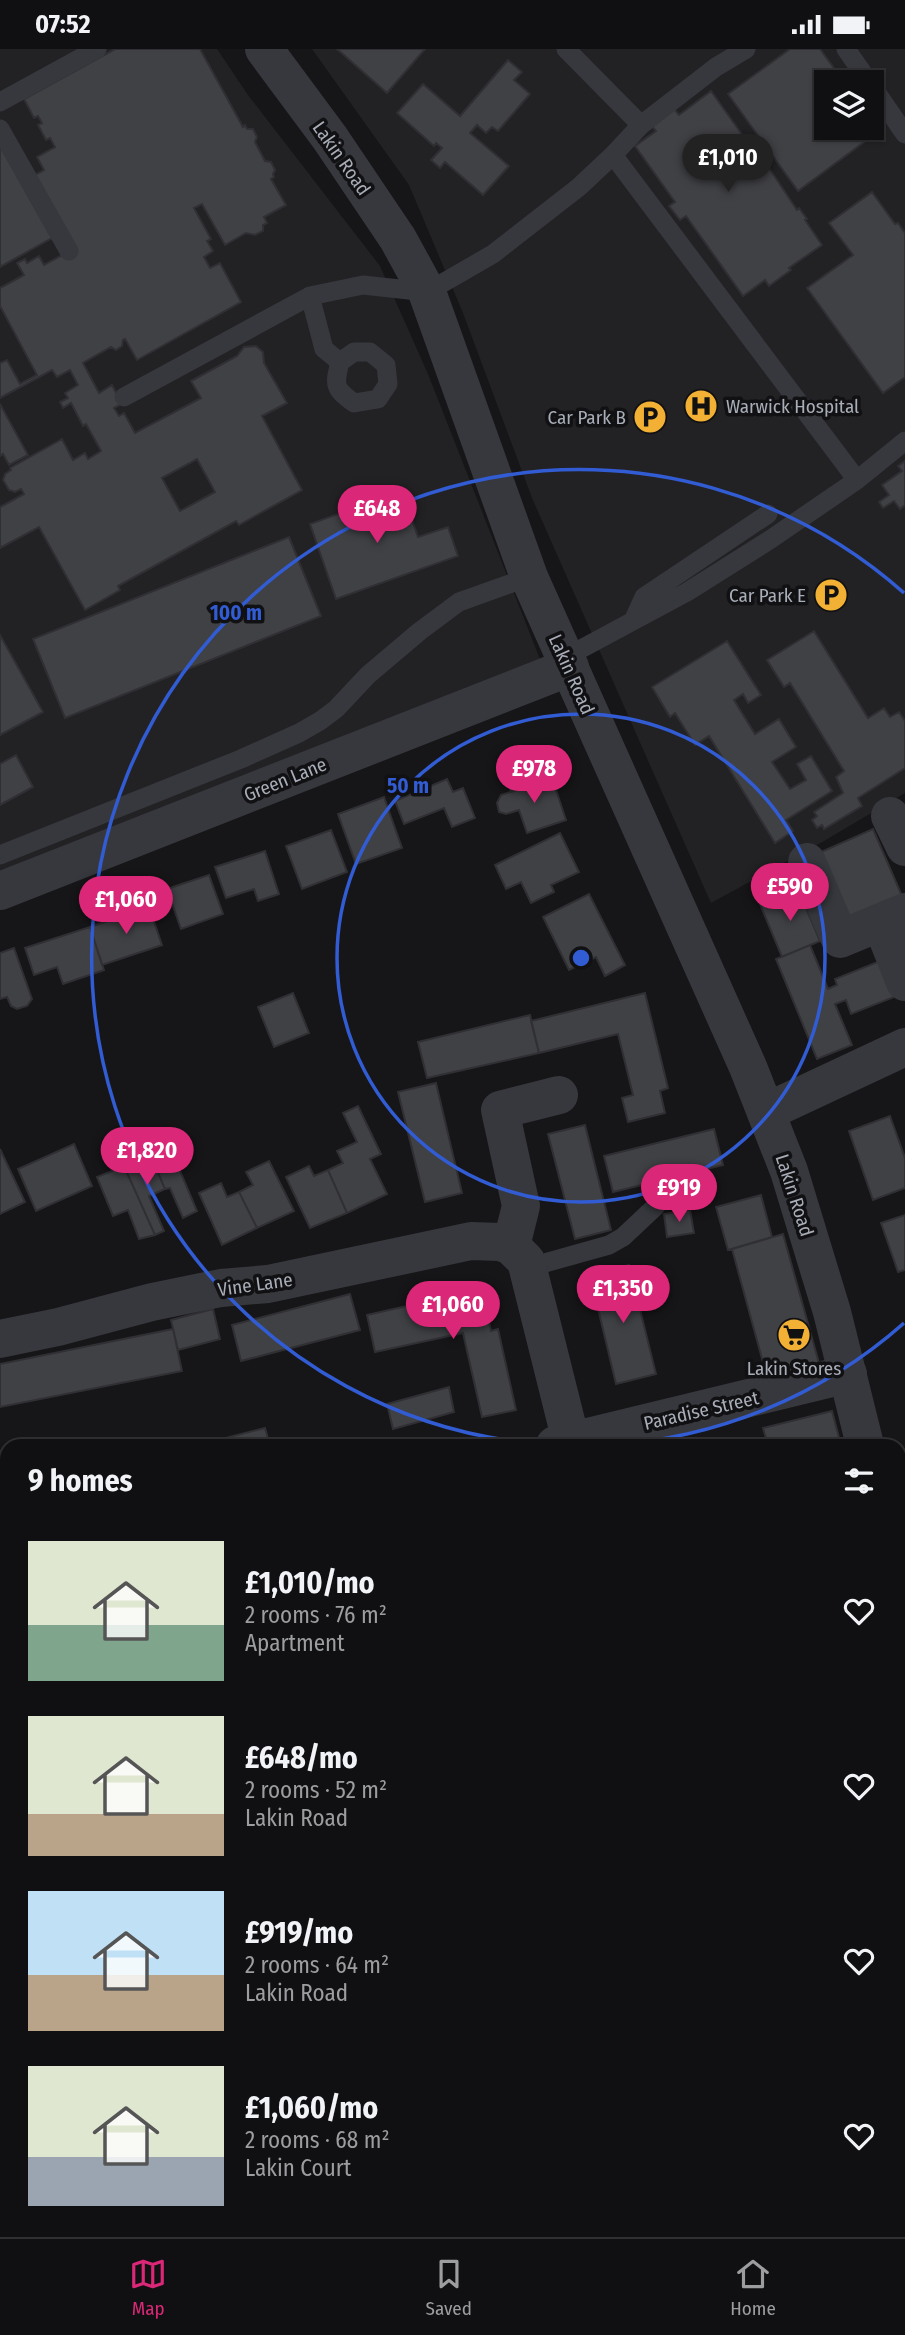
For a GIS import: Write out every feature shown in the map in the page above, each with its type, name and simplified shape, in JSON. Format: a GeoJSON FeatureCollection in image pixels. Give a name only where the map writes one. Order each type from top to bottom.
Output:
{"type":"FeatureCollection","features":[{"type":"Feature","properties":{"kind":"street","name":"Lakin Road"},"geometry":{"type":"LineString","coordinates":[[264,49],[330,138],[398,239],[427,292],[529,576],[748,1067],[789,1171],[832,1312],[864,1439]]}},
{"type":"Feature","properties":{"kind":"street","name":"Green Lane"},"geometry":{"type":"LineString","coordinates":[[0,891],[568,662]]}},
{"type":"Feature","properties":{"kind":"street"},"geometry":{"type":"LineString","coordinates":[[807,862],[840,939],[893,917],[905,982]]}},
{"type":"Feature","properties":{"kind":"street"},"geometry":{"type":"LineString","coordinates":[[766,1112],[905,1047]]}},
{"type":"Feature","properties":{"kind":"street"},"geometry":{"type":"LineString","coordinates":[[559,1095],[500,1110],[521,1206],[519,1257],[562,1439]]}},
{"type":"Feature","properties":{"kind":"street","name":"Vine Lane"},"geometry":{"type":"LineString","coordinates":[[0,1339],[152,1302],[221,1288],[268,1284],[471,1241],[500,1242],[519,1257]]}},
{"type":"Feature","properties":{"kind":"street","name":"Paradise Street"},"geometry":{"type":"LineString","coordinates":[[580,1439],[848,1374]]}},
{"type":"Feature","properties":{"kind":"lane"},"geometry":{"type":"LineString","coordinates":[[0,102],[97,49]]}},
{"type":"Feature","properties":{"kind":"lane"},"geometry":{"type":"LineString","coordinates":[[566,49],[641,125]]}},
{"type":"Feature","properties":{"kind":"lane"},"geometry":{"type":"LineString","coordinates":[[124,397],[310,296],[363,285],[427,292],[493,254],[579,187],[641,125],[717,58],[746,49]]}},
{"type":"Feature","properties":{"kind":"lane"},"geometry":{"type":"LineString","coordinates":[[846,49],[860,70]]}},
{"type":"Feature","properties":{"kind":"lane"},"geometry":{"type":"LineString","coordinates":[[884,104],[905,134]]}},
{"type":"Feature","properties":{"kind":"lane"},"geometry":{"type":"LineString","coordinates":[[0,129],[69,251]]}},
{"type":"Feature","properties":{"kind":"lane"},"geometry":{"type":"LineString","coordinates":[[613,155],[858,480]]}},
{"type":"Feature","properties":{"kind":"lane"},"geometry":{"type":"LineString","coordinates":[[310,296],[324,349],[340,362]]}},
{"type":"Feature","properties":{"kind":"lane"},"geometry":{"type":"LineString","coordinates":[[568,662],[634,619],[687,592],[796,523],[858,480],[905,441]]}},
{"type":"Feature","properties":{"kind":"lane"},"geometry":{"type":"LineString","coordinates":[[634,619],[644,597],[768,514]]}},
{"type":"Feature","properties":{"kind":"lane"},"geometry":{"type":"LineString","coordinates":[[0,855],[241,759],[320,722],[368,675],[459,602],[529,576]]}},
{"type":"Feature","properties":{"kind":"lane"},"geometry":{"type":"LineString","coordinates":[[519,1257],[609,1245],[623,1237],[656,1206]]}},
{"type":"Feature","properties":{"kind":"shaded area"},"geometry":{"type":"Polygon","coordinates":[[[0,49],[217,49],[248,95],[380,266],[428,374],[543,667],[0,879],[0,49]]]}},
{"type":"Feature","properties":{"kind":"shaded area","name":"Warwick Hospital"},"geometry":{"type":"Polygon","coordinates":[[[312,49],[905,49],[905,793],[711,903],[532,498],[463,313],[409,185],[312,49]]]}},
{"type":"Feature","properties":{"kind":"building"},"geometry":{"type":"Polygon","coordinates":[[[115,49],[200,49],[243,127],[245,125],[247,129],[253,129],[257,137],[255,142],[265,161],[271,162],[275,170],[271,179],[286,205],[264,217],[267,223],[263,225],[263,231],[255,235],[246,233],[225,245],[202,204],[194,208],[211,239],[207,241],[213,251],[204,257],[210,268],[220,263],[241,302],[137,360],[125,339],[122,346],[116,350],[111,347],[83,363],[99,393],[112,385],[122,404],[114,408],[119,416],[124,413],[135,433],[201,398],[191,381],[237,356],[244,347],[256,346],[263,352],[264,363],[287,403],[262,416],[302,490],[239,525],[236,521],[118,586],[120,590],[85,610],[39,527],[0,548],[0,507],[24,494],[21,489],[15,492],[9,490],[3,480],[10,468],[62,439],[73,460],[85,453],[88,459],[101,451],[71,403],[63,408],[60,402],[68,398],[65,393],[78,385],[70,370],[57,377],[52,370],[0,398],[0,363],[7,360],[20,384],[37,375],[0,306],[0,288],[24,275],[17,263],[25,259],[27,263],[39,256],[44,265],[75,248],[35,175],[44,170],[37,157],[55,147],[50,138],[46,140],[38,125],[42,123],[38,116],[34,118],[24,99],[115,49]],[[197,459],[162,478],[180,511],[215,492],[197,459]]]}},
{"type":"Feature","properties":{"kind":"building"},"geometry":{"type":"Polygon","coordinates":[[[337,49],[425,49],[387,93],[337,49]]]}},
{"type":"Feature","properties":{"kind":"building"},"geometry":{"type":"Polygon","coordinates":[[[790,49],[820,49],[835,70],[814,70],[814,140],[867,140],[798,191],[728,94],[790,49]]]}},
{"type":"Feature","properties":{"kind":"building"},"geometry":{"type":"Polygon","coordinates":[[[508,60],[522,72],[514,80],[530,94],[498,131],[492,127],[486,133],[477,125],[470,133],[509,166],[483,195],[445,162],[440,168],[431,160],[442,148],[436,143],[434,146],[397,113],[423,84],[460,116],[508,60]]]}},
{"type":"Feature","properties":{"kind":"building"},"geometry":{"type":"Polygon","coordinates":[[[711,91],[746,140],[749,138],[797,210],[799,208],[807,219],[805,220],[822,245],[769,286],[765,280],[743,296],[686,216],[680,220],[669,206],[675,202],[635,146],[656,131],[651,125],[674,109],[679,115],[711,91]]]}},
{"type":"Feature","properties":{"kind":"building"},"geometry":{"type":"Polygon","coordinates":[[[0,145],[52,238],[0,267],[0,145]]]}},
{"type":"Feature","properties":{"kind":"building"},"geometry":{"type":"Polygon","coordinates":[[[872,192],[895,224],[898,223],[905,233],[905,377],[883,393],[807,288],[853,255],[829,223],[872,192]]]}},
{"type":"Feature","properties":{"kind":"building"},"geometry":{"type":"Polygon","coordinates":[[[0,404],[28,455],[9,465],[3,454],[0,456],[0,404]]]}},
{"type":"Feature","properties":{"kind":"building"},"geometry":{"type":"Polygon","coordinates":[[[905,461],[905,505],[900,509],[894,501],[883,508],[879,502],[889,495],[882,485],[902,471],[898,466],[905,461]]]}},
{"type":"Feature","properties":{"kind":"building"},"geometry":{"type":"Polygon","coordinates":[[[402,491],[418,537],[448,527],[458,556],[336,599],[310,524],[402,491]]]}},
{"type":"Feature","properties":{"kind":"building"},"geometry":{"type":"Polygon","coordinates":[[[289,537],[321,616],[65,718],[33,639],[289,537]]]}},
{"type":"Feature","properties":{"kind":"building"},"geometry":{"type":"Polygon","coordinates":[[[814,631],[868,718],[884,708],[890,717],[899,712],[905,721],[905,768],[858,798],[862,806],[824,829],[822,825],[817,828],[812,820],[817,816],[814,812],[843,793],[836,777],[844,771],[790,683],[784,687],[767,660],[814,631]]]}},
{"type":"Feature","properties":{"kind":"building"},"geometry":{"type":"Polygon","coordinates":[[[0,635],[43,712],[0,735],[0,635]]]}},
{"type":"Feature","properties":{"kind":"building"},"geometry":{"type":"Polygon","coordinates":[[[727,641],[761,695],[748,703],[743,694],[734,700],[755,734],[779,719],[796,747],[772,762],[790,789],[806,780],[797,764],[811,756],[832,791],[786,820],[793,831],[775,843],[709,736],[695,745],[675,713],[670,717],[652,687],[727,641]]]}},
{"type":"Feature","properties":{"kind":"building"},"geometry":{"type":"Polygon","coordinates":[[[543,748],[552,778],[511,792],[501,761],[543,748]]]}},
{"type":"Feature","properties":{"kind":"building"},"geometry":{"type":"Polygon","coordinates":[[[16,755],[33,787],[0,805],[0,764],[16,755]]]}},
{"type":"Feature","properties":{"kind":"building"},"geometry":{"type":"Polygon","coordinates":[[[552,778],[566,820],[527,833],[519,810],[506,814],[499,812],[497,803],[501,795],[552,778]]]}},
{"type":"Feature","properties":{"kind":"building"},"geometry":{"type":"Polygon","coordinates":[[[447,779],[453,792],[463,788],[475,818],[452,827],[444,808],[404,824],[395,801],[447,779]]]}},
{"type":"Feature","properties":{"kind":"building"},"geometry":{"type":"Polygon","coordinates":[[[384,797],[402,848],[356,864],[338,814],[384,797]]]}},
{"type":"Feature","properties":{"kind":"building"},"geometry":{"type":"Polygon","coordinates":[[[873,829],[902,896],[850,919],[821,852],[873,829]]]}},
{"type":"Feature","properties":{"kind":"building"},"geometry":{"type":"Polygon","coordinates":[[[331,830],[347,872],[302,889],[286,846],[331,830]]]}},
{"type":"Feature","properties":{"kind":"building"},"geometry":{"type":"Polygon","coordinates":[[[560,833],[579,872],[551,885],[554,892],[531,903],[521,882],[506,889],[495,865],[560,833]]]}},
{"type":"Feature","properties":{"kind":"building"},"geometry":{"type":"Polygon","coordinates":[[[265,851],[279,894],[258,901],[254,889],[226,898],[215,867],[265,851]]]}},
{"type":"Feature","properties":{"kind":"building"},"geometry":{"type":"Polygon","coordinates":[[[209,875],[223,914],[181,929],[167,889],[209,875]]]}},
{"type":"Feature","properties":{"kind":"building"},"geometry":{"type":"Polygon","coordinates":[[[798,889],[820,941],[782,957],[760,904],[798,889]]]}},
{"type":"Feature","properties":{"kind":"building"},"geometry":{"type":"Polygon","coordinates":[[[589,894],[625,965],[605,976],[596,957],[569,970],[543,917],[589,894]]]}},
{"type":"Feature","properties":{"kind":"building"},"geometry":{"type":"Polygon","coordinates":[[[149,907],[162,945],[102,965],[90,927],[149,907]]]}},
{"type":"Feature","properties":{"kind":"building"},"geometry":{"type":"Polygon","coordinates":[[[90,927],[104,970],[63,984],[57,967],[34,975],[25,948],[90,927]]]}},
{"type":"Feature","properties":{"kind":"building"},"geometry":{"type":"Polygon","coordinates":[[[810,945],[828,989],[837,985],[835,979],[880,961],[894,997],[851,1014],[846,1000],[835,1004],[852,1045],[817,1059],[776,959],[810,945]]]}},
{"type":"Feature","properties":{"kind":"building"},"geometry":{"type":"Polygon","coordinates":[[[14,948],[32,999],[27,1006],[17,1009],[11,1006],[7,997],[0,999],[0,953],[14,948]]]}},
{"type":"Feature","properties":{"kind":"building"},"geometry":{"type":"Polygon","coordinates":[[[293,993],[309,1033],[274,1047],[258,1007],[293,993]]]}},
{"type":"Feature","properties":{"kind":"building"},"geometry":{"type":"Polygon","coordinates":[[[645,993],[668,1088],[660,1091],[665,1113],[628,1122],[622,1098],[633,1095],[618,1034],[539,1053],[531,1021],[645,993]]]}},
{"type":"Feature","properties":{"kind":"building"},"geometry":{"type":"Polygon","coordinates":[[[530,1015],[539,1053],[427,1078],[418,1042],[530,1015]]]}},
{"type":"Feature","properties":{"kind":"building"},"geometry":{"type":"Polygon","coordinates":[[[436,1083],[462,1193],[425,1202],[398,1092],[436,1083]]]}},
{"type":"Feature","properties":{"kind":"building"},"geometry":{"type":"Polygon","coordinates":[[[358,1106],[381,1154],[370,1159],[387,1194],[347,1213],[328,1170],[343,1163],[337,1151],[357,1142],[343,1113],[358,1106]]]}},
{"type":"Feature","properties":{"kind":"building"},"geometry":{"type":"Polygon","coordinates":[[[890,1116],[905,1158],[905,1188],[873,1200],[849,1131],[890,1116]]]}},
{"type":"Feature","properties":{"kind":"building"},"geometry":{"type":"Polygon","coordinates":[[[585,1125],[611,1230],[575,1239],[548,1134],[585,1125]]]}},
{"type":"Feature","properties":{"kind":"building"},"geometry":{"type":"Polygon","coordinates":[[[714,1129],[723,1165],[613,1192],[604,1156],[714,1129]]]}},
{"type":"Feature","properties":{"kind":"building"},"geometry":{"type":"Polygon","coordinates":[[[74,1144],[92,1186],[36,1211],[18,1169],[74,1144]]]}},
{"type":"Feature","properties":{"kind":"building"},"geometry":{"type":"Polygon","coordinates":[[[169,1145],[197,1211],[183,1218],[170,1188],[165,1189],[150,1154],[169,1145]]]}},
{"type":"Feature","properties":{"kind":"building"},"geometry":{"type":"Polygon","coordinates":[[[0,1149],[25,1202],[0,1214],[0,1149]]]}},
{"type":"Feature","properties":{"kind":"building"},"geometry":{"type":"Polygon","coordinates":[[[150,1154],[165,1189],[149,1196],[164,1231],[155,1235],[124,1166],[150,1154]]]}},
{"type":"Feature","properties":{"kind":"building"},"geometry":{"type":"Polygon","coordinates":[[[269,1161],[294,1211],[257,1228],[239,1192],[253,1185],[246,1172],[269,1161]]]}},
{"type":"Feature","properties":{"kind":"building"},"geometry":{"type":"Polygon","coordinates":[[[124,1166],[155,1235],[139,1239],[128,1210],[113,1216],[97,1177],[124,1166]]]}},
{"type":"Feature","properties":{"kind":"building"},"geometry":{"type":"Polygon","coordinates":[[[309,1166],[314,1176],[328,1170],[347,1213],[310,1228],[286,1177],[309,1166]]]}},
{"type":"Feature","properties":{"kind":"building"},"geometry":{"type":"Polygon","coordinates":[[[221,1183],[227,1197],[239,1192],[257,1228],[222,1245],[199,1193],[221,1183]]]}},
{"type":"Feature","properties":{"kind":"building"},"geometry":{"type":"Polygon","coordinates":[[[761,1195],[772,1237],[728,1250],[716,1207],[761,1195]]]}},
{"type":"Feature","properties":{"kind":"building"},"geometry":{"type":"Polygon","coordinates":[[[690,1210],[694,1233],[667,1237],[664,1214],[690,1210]]]}},
{"type":"Feature","properties":{"kind":"building"},"geometry":{"type":"Polygon","coordinates":[[[905,1215],[905,1270],[898,1272],[881,1223],[905,1215]]]}},
{"type":"Feature","properties":{"kind":"building"},"geometry":{"type":"Polygon","coordinates":[[[783,1234],[819,1363],[767,1377],[732,1249],[783,1234]]]}},
{"type":"Feature","properties":{"kind":"building"},"geometry":{"type":"Polygon","coordinates":[[[629,1265],[656,1374],[616,1384],[590,1275],[629,1265]]]}},
{"type":"Feature","properties":{"kind":"building"},"geometry":{"type":"Polygon","coordinates":[[[482,1289],[491,1331],[498,1329],[516,1410],[482,1417],[463,1333],[375,1352],[367,1315],[482,1289]]]}},
{"type":"Feature","properties":{"kind":"building"},"geometry":{"type":"Polygon","coordinates":[[[350,1294],[360,1330],[241,1361],[232,1325],[350,1294]]]}},
{"type":"Feature","properties":{"kind":"building"},"geometry":{"type":"Polygon","coordinates":[[[213,1309],[220,1339],[178,1350],[171,1320],[213,1309]]]}},
{"type":"Feature","properties":{"kind":"building"},"geometry":{"type":"Polygon","coordinates":[[[173,1329],[182,1371],[0,1407],[0,1364],[173,1329]]]}},
{"type":"Feature","properties":{"kind":"building"},"geometry":{"type":"Polygon","coordinates":[[[449,1387],[454,1412],[393,1429],[387,1404],[449,1387]]]}},
{"type":"Feature","properties":{"kind":"building"},"geometry":{"type":"Polygon","coordinates":[[[832,1411],[839,1439],[766,1439],[763,1428],[832,1411]]]}},
{"type":"Feature","properties":{"kind":"building"},"geometry":{"type":"Polygon","coordinates":[[[265,1428],[268,1439],[222,1439],[265,1428]]]}},
{"type":"Feature","properties":{"kind":"place","name":"Warwick Hospital"},"geometry":{"type":"Point","coordinates":[701,406]}},
{"type":"Feature","properties":{"kind":"place","name":"Car Park B"},"geometry":{"type":"Point","coordinates":[650,417]}},
{"type":"Feature","properties":{"kind":"place","name":"Car Park E"},"geometry":{"type":"Point","coordinates":[831,595]}},
{"type":"Feature","properties":{"kind":"place","name":"Lakin Stores"},"geometry":{"type":"Point","coordinates":[794,1335]}}]}
